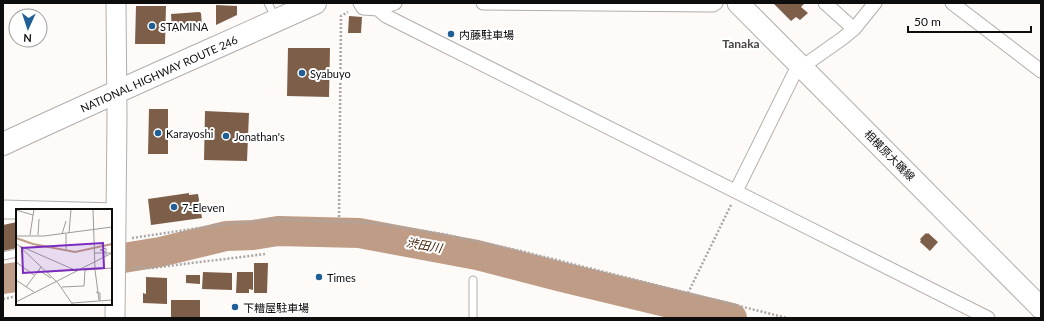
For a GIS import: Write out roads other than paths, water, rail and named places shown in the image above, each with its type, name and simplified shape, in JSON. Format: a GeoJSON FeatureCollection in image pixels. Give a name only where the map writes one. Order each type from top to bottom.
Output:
{"type":"FeatureCollection","features":[{"type":"Feature","properties":{"kind":"highway","name":"NATIONAL HIGHWAY ROUTE 246"},"geometry":{"type":"LineString","coordinates":[[3,144],[176,66],[272,12],[315,3]]}},
{"type":"Feature","properties":{"kind":"main road","name":"相模原大磯線"},"geometry":{"type":"LineString","coordinates":[[738,3],[1041,308]]}},
{"type":"Feature","properties":{"kind":"street"},"geometry":{"type":"LineString","coordinates":[[115,318],[117,92],[116,3]]}},
{"type":"Feature","properties":{"kind":"street"},"geometry":{"type":"LineString","coordinates":[[361,4],[363,8],[378,9],[395,3]]}},
{"type":"Feature","properties":{"kind":"street"},"geometry":{"type":"LineString","coordinates":[[483,3],[713,5],[716,3]]}},
{"type":"Feature","properties":{"kind":"street"},"geometry":{"type":"LineString","coordinates":[[825,3],[854,29]]}},
{"type":"Feature","properties":{"kind":"street"},"geometry":{"type":"LineString","coordinates":[[737,192],[801,65],[843,38],[854,29],[875,3]]}},
{"type":"Feature","properties":{"kind":"street"},"geometry":{"type":"LineString","coordinates":[[952,3],[1041,71]]}},
{"type":"Feature","properties":{"kind":"street"},"geometry":{"type":"LineString","coordinates":[[378,9],[386,16],[988,318]]}},
{"type":"Feature","properties":{"kind":"street"},"geometry":{"type":"LineString","coordinates":[[3,207],[78,209]]}},
{"type":"Feature","properties":{"kind":"street"},"geometry":{"type":"LineString","coordinates":[[112,210],[116,210]]}},
{"type":"Feature","properties":{"kind":"lane"},"geometry":{"type":"LineString","coordinates":[[3,215],[16,215]]}},
{"type":"Feature","properties":{"kind":"lane"},"geometry":{"type":"LineString","coordinates":[[3,256],[16,253]]}},
{"type":"Feature","properties":{"kind":"lane"},"geometry":{"type":"LineString","coordinates":[[473,280],[473,318]]}},
{"type":"Feature","properties":{"kind":"waterway","name":"渋田川"},"geometry":{"type":"LineString","coordinates":[[112,260],[160,252],[226,236],[253,235],[278,231],[359,233],[477,255],[732,318]]}},
{"type":"Feature","properties":{"kind":"waterway","name":"渋田川"},"geometry":{"type":"LineString","coordinates":[[3,279],[16,277]]}},
{"type":"Feature","properties":{"kind":"place","name":"STAMINA"},"geometry":{"type":"Point","coordinates":[152,26]}},
{"type":"Feature","properties":{"kind":"place","name":"内藤駐車場"},"geometry":{"type":"Point","coordinates":[451,34]}},
{"type":"Feature","properties":{"kind":"place","name":"Syabuyo"},"geometry":{"type":"Point","coordinates":[302,73]}},
{"type":"Feature","properties":{"kind":"place","name":"Karayoshi"},"geometry":{"type":"Point","coordinates":[158,133]}},
{"type":"Feature","properties":{"kind":"place","name":"Jonathan's"},"geometry":{"type":"Point","coordinates":[226,136]}},
{"type":"Feature","properties":{"kind":"place","name":"7-Eleven"},"geometry":{"type":"Point","coordinates":[174,207]}},
{"type":"Feature","properties":{"kind":"place","name":"Times"},"geometry":{"type":"Point","coordinates":[319,277]}},
{"type":"Feature","properties":{"kind":"place","name":"下糟屋駐車場"},"geometry":{"type":"Point","coordinates":[235,307]}},
{"type":"Feature","properties":{"kind":"district","name":"Tanaka"},"geometry":{"type":"Point","coordinates":[741,43]}}]}
